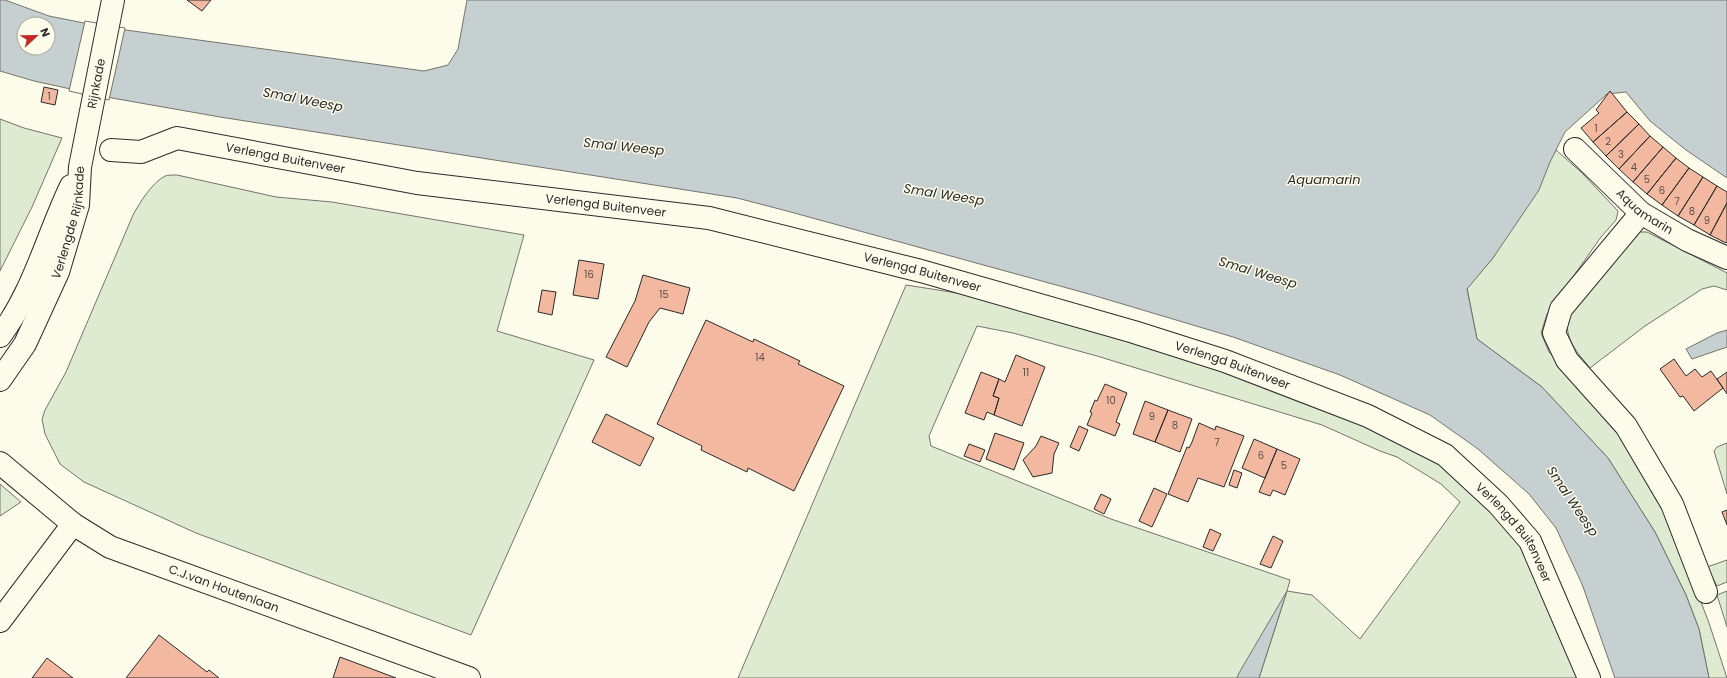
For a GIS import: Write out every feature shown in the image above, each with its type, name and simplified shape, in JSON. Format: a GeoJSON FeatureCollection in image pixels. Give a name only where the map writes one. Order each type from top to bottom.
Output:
{"type":"FeatureCollection","features":[{"type":"Feature","properties":{"kind":"street","name":"Rijnkade"},"geometry":{"type":"LineString","coordinates":[[80,167],[113,0]]}},
{"type":"Feature","properties":{"kind":"street","name":"Verlengd Buitenveer"},"geometry":{"type":"LineString","coordinates":[[112,150],[141,152],[177,138],[416,183],[709,218],[922,271],[1134,332],[1225,361],[1368,416],[1445,455],[1498,504],[1530,541],[1589,678]]}},
{"type":"Feature","properties":{"kind":"street","name":"Aquamarin"},"geometry":{"type":"LineString","coordinates":[[1575,148],[1641,214],[1687,240],[1727,258]]}},
{"type":"Feature","properties":{"kind":"street","name":"Verlengde Rijnkade"},"geometry":{"type":"LineString","coordinates":[[0,336],[23,298],[43,257],[65,199],[80,167]]}},
{"type":"Feature","properties":{"kind":"street","name":"Verlengde Rijnkade"},"geometry":{"type":"LineString","coordinates":[[0,380],[25,344],[58,272],[78,205],[80,167]]}},
{"type":"Feature","properties":{"kind":"street"},"geometry":{"type":"LineString","coordinates":[[1641,214],[1561,309],[1554,333],[1567,360],[1626,426],[1672,504],[1706,592]]}},
{"type":"Feature","properties":{"kind":"street","name":"C.J.van Houtenlaan"},"geometry":{"type":"LineString","coordinates":[[0,463],[73,524],[110,547],[469,678]]}},
{"type":"Feature","properties":{"kind":"street"},"geometry":{"type":"LineString","coordinates":[[0,621],[73,524]]}},
{"type":"Feature","properties":{"kind":"green space"},"geometry":{"type":"Polygon","coordinates":[[[0,119],[24,128],[62,138],[32,207],[0,271],[0,119]]]}},
{"type":"Feature","properties":{"kind":"green space"},"geometry":{"type":"Polygon","coordinates":[[[1556,150],[1581,172],[1618,211],[1616,220],[1601,237],[1547,314],[1541,333],[1549,352],[1589,396],[1651,475],[1709,623],[1727,678],[1709,678],[1699,629],[1686,595],[1655,532],[1608,458],[1542,387],[1477,339],[1467,288],[1493,258],[1556,150]]]}},
{"type":"Feature","properties":{"kind":"green space"},"geometry":{"type":"Polygon","coordinates":[[[177,175],[276,197],[332,202],[524,235],[497,331],[594,360],[471,635],[196,533],[84,482],[60,464],[45,434],[42,419],[45,410],[66,372],[133,215],[147,193],[160,179],[165,176],[177,175]]]}},
{"type":"Feature","properties":{"kind":"green space"},"geometry":{"type":"Polygon","coordinates":[[[1639,232],[1647,232],[1727,273],[1727,290],[1714,286],[1702,289],[1645,326],[1590,368],[1576,351],[1570,339],[1567,325],[1568,317],[1639,232]]]}},
{"type":"Feature","properties":{"kind":"green space"},"geometry":{"type":"Polygon","coordinates":[[[906,285],[989,298],[1235,370],[1370,418],[1499,500],[1592,678],[1259,678],[1286,594],[1237,678],[738,678],[906,285]],[[977,326],[929,436],[931,446],[1111,519],[1290,580],[1287,591],[1312,595],[1360,639],[1460,502],[1441,484],[1397,457],[1322,425],[1097,356],[1013,333],[977,326]]]}},
{"type":"Feature","properties":{"kind":"green space"},"geometry":{"type":"Polygon","coordinates":[[[1727,443],[1727,494],[1714,451],[1717,447],[1727,443]]]}},
{"type":"Feature","properties":{"kind":"green space"},"geometry":{"type":"Polygon","coordinates":[[[0,484],[21,502],[0,516],[0,484]]]}},
{"type":"Feature","properties":{"kind":"green space"},"geometry":{"type":"Polygon","coordinates":[[[1727,560],[1727,582],[1717,586],[1707,567],[1727,560]]]}},
{"type":"Feature","properties":{"kind":"green space"},"geometry":{"type":"Polygon","coordinates":[[[1727,591],[1727,627],[1717,595],[1727,591]]]}},
{"type":"Feature","properties":{"kind":"water","name":"Aquamarin"},"geometry":{"type":"Polygon","coordinates":[[[0,0],[5,0],[49,16],[16,16],[16,56],[56,56],[56,17],[104,27],[424,71],[448,65],[458,49],[467,0],[1727,0],[1727,178],[1686,150],[1650,121],[1626,92],[1607,94],[1565,132],[1550,162],[1539,190],[1493,258],[1467,289],[1477,339],[1542,387],[1608,458],[1655,532],[1686,595],[1699,629],[1709,678],[1615,678],[1582,584],[1556,528],[1529,494],[1478,449],[1430,415],[1340,375],[1233,337],[1089,294],[737,198],[220,117],[112,98],[34,81],[0,71],[0,0]]]}},
{"type":"Feature","properties":{"kind":"water"},"geometry":{"type":"Polygon","coordinates":[[[1727,330],[1727,347],[1692,359],[1686,349],[1717,333],[1727,330]]]}},
{"type":"Feature","properties":{"kind":"water"},"geometry":{"type":"Polygon","coordinates":[[[1287,591],[1259,678],[1237,678],[1239,673],[1287,591]]]}},
{"type":"Feature","properties":{"kind":"pier"},"geometry":{"type":"Polygon","coordinates":[[[85,21],[125,28],[109,100],[69,91],[85,21]]]}},
{"type":"Feature","properties":{"kind":"building"},"geometry":{"type":"Polygon","coordinates":[[[187,0],[211,0],[202,11],[187,0]]]}},
{"type":"Feature","properties":{"kind":"building"},"geometry":{"type":"Polygon","coordinates":[[[44,87],[58,90],[55,105],[41,102],[44,87]]]}},
{"type":"Feature","properties":{"kind":"building"},"geometry":{"type":"Polygon","coordinates":[[[1610,91],[1627,112],[1593,142],[1581,128],[1599,113],[1596,110],[1610,91]]]}},
{"type":"Feature","properties":{"kind":"building"},"geometry":{"type":"Polygon","coordinates":[[[1627,112],[1639,124],[1606,156],[1593,142],[1627,112]]]}},
{"type":"Feature","properties":{"kind":"building"},"geometry":{"type":"Polygon","coordinates":[[[1639,124],[1650,136],[1619,169],[1606,156],[1639,124]]]}},
{"type":"Feature","properties":{"kind":"building"},"geometry":{"type":"Polygon","coordinates":[[[1650,136],[1663,147],[1633,182],[1619,169],[1650,136]]]}},
{"type":"Feature","properties":{"kind":"building"},"geometry":{"type":"Polygon","coordinates":[[[1663,147],[1676,158],[1647,194],[1633,182],[1663,147]]]}},
{"type":"Feature","properties":{"kind":"building"},"geometry":{"type":"Polygon","coordinates":[[[1676,158],[1689,168],[1662,205],[1647,194],[1676,158]]]}},
{"type":"Feature","properties":{"kind":"building"},"geometry":{"type":"Polygon","coordinates":[[[1689,168],[1703,177],[1678,216],[1662,205],[1689,168]]]}},
{"type":"Feature","properties":{"kind":"building"},"geometry":{"type":"Polygon","coordinates":[[[1703,177],[1717,186],[1694,225],[1678,216],[1703,177]]]}},
{"type":"Feature","properties":{"kind":"building"},"geometry":{"type":"Polygon","coordinates":[[[1717,186],[1727,192],[1727,203],[1710,235],[1694,225],[1717,186]]]}},
{"type":"Feature","properties":{"kind":"building"},"geometry":{"type":"Polygon","coordinates":[[[1727,203],[1727,242],[1726,243],[1710,235],[1727,203]]]}},
{"type":"Feature","properties":{"kind":"building"},"geometry":{"type":"Polygon","coordinates":[[[579,260],[604,264],[598,299],[573,295],[579,260]]]}},
{"type":"Feature","properties":{"kind":"building"},"geometry":{"type":"Polygon","coordinates":[[[643,275],[690,288],[683,314],[660,308],[649,322],[627,367],[606,357],[635,301],[643,275]]]}},
{"type":"Feature","properties":{"kind":"building"},"geometry":{"type":"Polygon","coordinates":[[[542,290],[556,292],[552,315],[538,312],[542,290]]]}},
{"type":"Feature","properties":{"kind":"building"},"geometry":{"type":"Polygon","coordinates":[[[706,320],[753,342],[754,339],[800,361],[798,364],[844,386],[794,491],[748,468],[747,472],[701,450],[702,446],[657,424],[706,320]]]}},
{"type":"Feature","properties":{"kind":"building"},"geometry":{"type":"Polygon","coordinates":[[[1016,355],[1045,367],[1022,426],[994,415],[999,398],[993,396],[999,379],[1005,382],[1016,355]]]}},
{"type":"Feature","properties":{"kind":"building"},"geometry":{"type":"Polygon","coordinates":[[[1674,359],[1686,376],[1695,369],[1702,377],[1711,371],[1723,388],[1694,411],[1683,396],[1680,397],[1660,369],[1674,359]]]}},
{"type":"Feature","properties":{"kind":"building"},"geometry":{"type":"Polygon","coordinates":[[[981,372],[999,379],[993,396],[999,398],[994,415],[987,412],[984,420],[965,413],[981,372]]]}},
{"type":"Feature","properties":{"kind":"building"},"geometry":{"type":"Polygon","coordinates":[[[1727,372],[1727,394],[1717,379],[1727,372]]]}},
{"type":"Feature","properties":{"kind":"building"},"geometry":{"type":"Polygon","coordinates":[[[1105,384],[1127,393],[1116,422],[1120,424],[1115,436],[1087,425],[1095,400],[1097,401],[1105,384]]]}},
{"type":"Feature","properties":{"kind":"building"},"geometry":{"type":"Polygon","coordinates":[[[1145,401],[1168,410],[1155,442],[1133,434],[1145,401]]]}},
{"type":"Feature","properties":{"kind":"building"},"geometry":{"type":"Polygon","coordinates":[[[1168,410],[1192,419],[1180,452],[1155,442],[1168,410]]]}},
{"type":"Feature","properties":{"kind":"building"},"geometry":{"type":"Polygon","coordinates":[[[606,414],[654,438],[640,466],[592,442],[606,414]]]}},
{"type":"Feature","properties":{"kind":"building"},"geometry":{"type":"Polygon","coordinates":[[[1199,423],[1215,430],[1216,426],[1244,436],[1224,487],[1198,478],[1188,502],[1168,494],[1187,447],[1189,448],[1192,442],[1199,423]]]}},
{"type":"Feature","properties":{"kind":"building"},"geometry":{"type":"Polygon","coordinates":[[[1079,426],[1088,430],[1079,451],[1070,447],[1079,426]]]}},
{"type":"Feature","properties":{"kind":"building"},"geometry":{"type":"Polygon","coordinates":[[[995,433],[1024,443],[1014,470],[986,459],[995,433]]]}},
{"type":"Feature","properties":{"kind":"building"},"geometry":{"type":"Polygon","coordinates":[[[1041,436],[1059,443],[1054,454],[1052,473],[1033,477],[1023,460],[1036,446],[1041,436]]]}},
{"type":"Feature","properties":{"kind":"building"},"geometry":{"type":"Polygon","coordinates":[[[1254,439],[1277,449],[1265,478],[1242,468],[1254,439]]]}},
{"type":"Feature","properties":{"kind":"building"},"geometry":{"type":"Polygon","coordinates":[[[969,444],[985,450],[980,462],[964,456],[969,444]]]}},
{"type":"Feature","properties":{"kind":"building"},"geometry":{"type":"Polygon","coordinates":[[[1277,449],[1300,459],[1285,495],[1273,490],[1270,496],[1259,492],[1277,449]]]}},
{"type":"Feature","properties":{"kind":"building"},"geometry":{"type":"Polygon","coordinates":[[[1234,470],[1242,473],[1237,488],[1229,485],[1234,470]]]}},
{"type":"Feature","properties":{"kind":"building"},"geometry":{"type":"Polygon","coordinates":[[[1154,488],[1167,494],[1152,527],[1139,521],[1154,488]]]}},
{"type":"Feature","properties":{"kind":"building"},"geometry":{"type":"Polygon","coordinates":[[[1101,494],[1111,499],[1104,514],[1094,509],[1101,494]]]}},
{"type":"Feature","properties":{"kind":"building"},"geometry":{"type":"Polygon","coordinates":[[[1727,510],[1727,525],[1722,512],[1727,510]]]}},
{"type":"Feature","properties":{"kind":"building"},"geometry":{"type":"Polygon","coordinates":[[[1210,529],[1221,534],[1213,551],[1203,547],[1210,529]]]}},
{"type":"Feature","properties":{"kind":"building"},"geometry":{"type":"Polygon","coordinates":[[[1273,536],[1283,541],[1271,568],[1260,564],[1273,536]]]}},
{"type":"Feature","properties":{"kind":"building"},"geometry":{"type":"Polygon","coordinates":[[[159,635],[207,672],[209,670],[219,678],[126,678],[159,635]]]}},
{"type":"Feature","properties":{"kind":"building"},"geometry":{"type":"Polygon","coordinates":[[[340,657],[396,678],[333,678],[340,657]]]}},
{"type":"Feature","properties":{"kind":"building"},"geometry":{"type":"Polygon","coordinates":[[[47,658],[73,678],[32,678],[47,658]]]}},
{"type":"Feature","properties":{"kind":"water label","name":"Smal Weesp"},"geometry":{"type":"Point","coordinates":[303,99]}},
{"type":"Feature","properties":{"kind":"water label","name":"Smal Weesp"},"geometry":{"type":"Point","coordinates":[624,146]}},
{"type":"Feature","properties":{"kind":"water label","name":"Smal Weesp"},"geometry":{"type":"Point","coordinates":[944,194]}},
{"type":"Feature","properties":{"kind":"water label","name":"Smal Weesp"},"geometry":{"type":"Point","coordinates":[1258,272]}},
{"type":"Feature","properties":{"kind":"water label","name":"Smal Weesp"},"geometry":{"type":"Point","coordinates":[1573,501]}}]}
